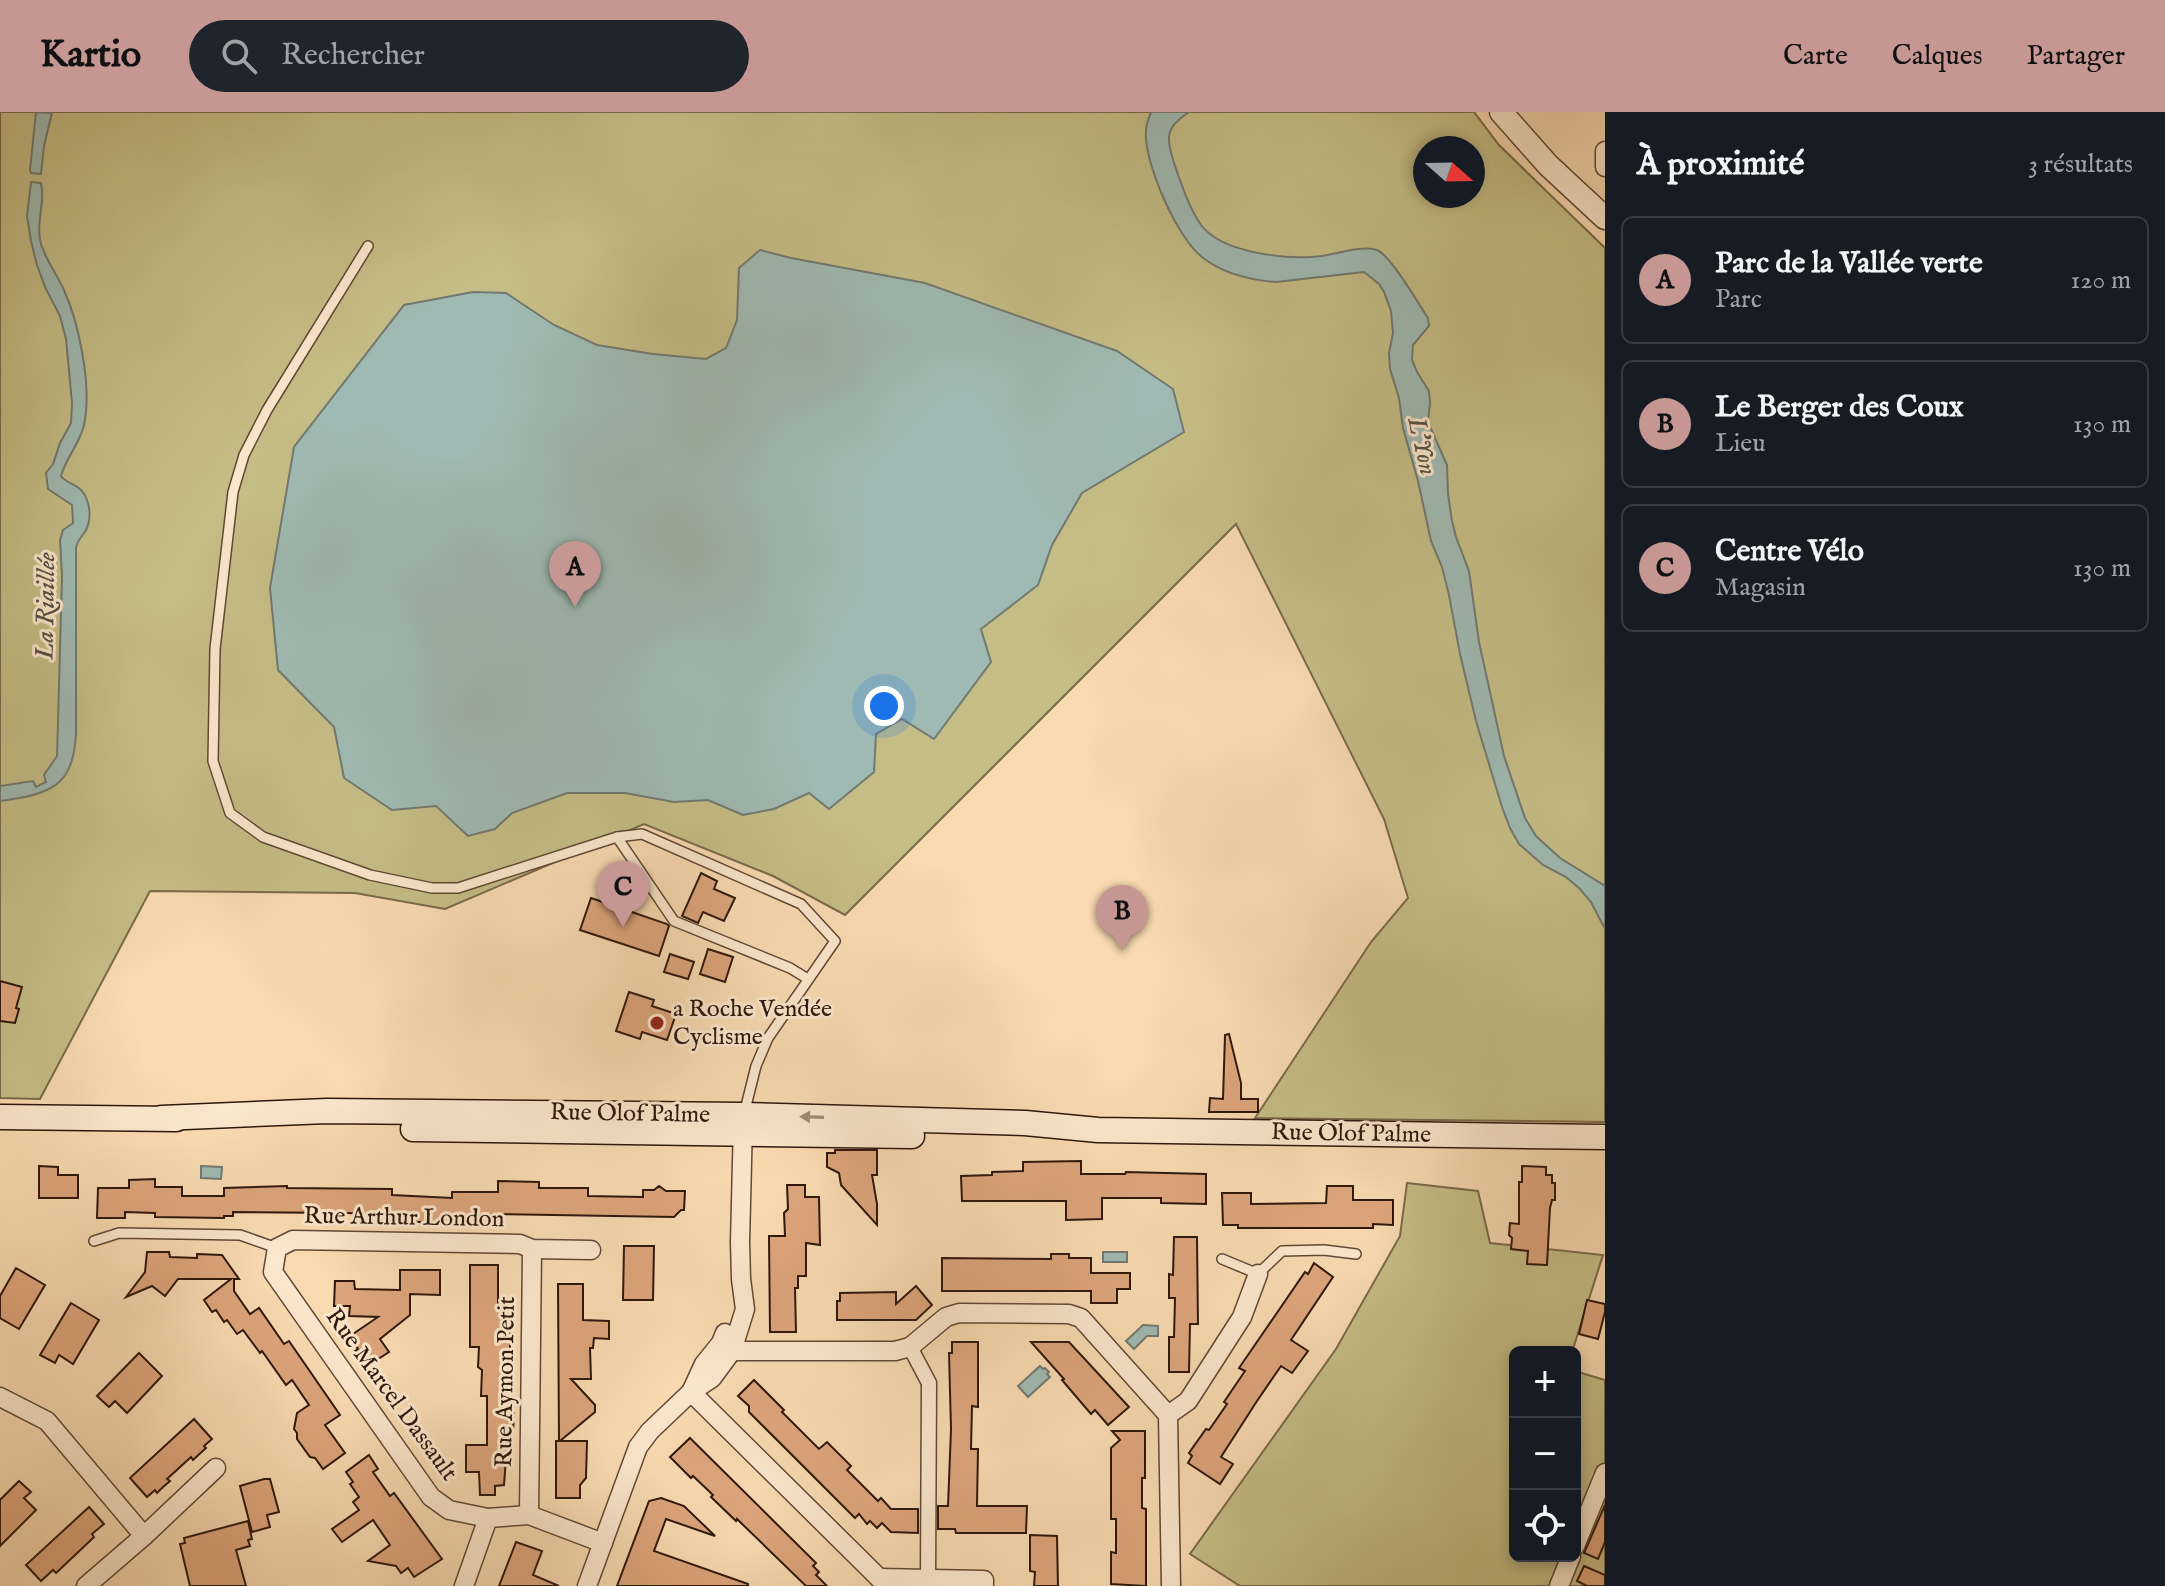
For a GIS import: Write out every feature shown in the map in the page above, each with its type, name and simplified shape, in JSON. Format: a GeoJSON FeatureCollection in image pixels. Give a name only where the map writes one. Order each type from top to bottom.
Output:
{"type":"FeatureCollection","features":[{"type":"Feature","properties":{"kind":"main road","name":"Rue Olof Palme"},"geometry":{"type":"LineString","coordinates":[[0,1117],[162,1118],[325,1127],[743,1125],[1023,1137],[1098,1130],[1605,1137]]}},
{"type":"Feature","properties":{"kind":"street"},"geometry":{"type":"LineString","coordinates":[[1501,112],[1548,165],[1605,218]]}},
{"type":"Feature","properties":{"kind":"street"},"geometry":{"type":"LineString","coordinates":[[1605,151],[1605,167]]}},
{"type":"Feature","properties":{"kind":"street"},"geometry":{"type":"LineString","coordinates":[[587,1586],[638,1447],[650,1431],[691,1392],[712,1378],[745,1309],[741,1279],[743,1125]]}},
{"type":"Feature","properties":{"kind":"street","name":"Rue Arthur London"},"geometry":{"type":"LineString","coordinates":[[277,1248],[293,1240],[520,1244],[532,1249],[591,1250]]}},
{"type":"Feature","properties":{"kind":"street","name":"Rue Marcel Dassault"},"geometry":{"type":"LineString","coordinates":[[277,1248],[273,1272],[431,1497],[449,1510],[488,1518],[529,1515],[603,1543]]}},
{"type":"Feature","properties":{"kind":"street","name":"Rue Aymon Petit"},"geometry":{"type":"LineString","coordinates":[[529,1515],[532,1249]]}},
{"type":"Feature","properties":{"kind":"street"},"geometry":{"type":"LineString","coordinates":[[1168,1415],[1188,1401],[1242,1317],[1258,1274]]}},
{"type":"Feature","properties":{"kind":"street"},"geometry":{"type":"LineString","coordinates":[[727,1347],[895,1351],[910,1347],[946,1317],[959,1313],[1069,1314],[1081,1318],[1168,1415],[1171,1586]]}},
{"type":"Feature","properties":{"kind":"street"},"geometry":{"type":"LineString","coordinates":[[910,1347],[929,1383],[928,1579]]}},
{"type":"Feature","properties":{"kind":"street"},"geometry":{"type":"LineString","coordinates":[[691,1392],[879,1582],[984,1580],[984,1586]]}},
{"type":"Feature","properties":{"kind":"street"},"geometry":{"type":"LineString","coordinates":[[0,1397],[47,1421],[144,1536]]}},
{"type":"Feature","properties":{"kind":"street"},"geometry":{"type":"LineString","coordinates":[[86,1586],[216,1468]]}},
{"type":"Feature","properties":{"kind":"street"},"geometry":{"type":"LineString","coordinates":[[1581,1531],[1605,1473]]}},
{"type":"Feature","properties":{"kind":"street"},"geometry":{"type":"LineString","coordinates":[[464,1586],[488,1518]]}},
{"type":"Feature","properties":{"kind":"street"},"geometry":{"type":"LineString","coordinates":[[1559,1586],[1569,1562]]}},
{"type":"Feature","properties":{"kind":"lane"},"geometry":{"type":"LineString","coordinates":[[368,246],[267,410],[244,455],[233,492],[215,649],[213,761],[230,813],[263,837],[370,875],[432,888],[458,888],[617,837],[642,834],[801,904],[835,941],[768,1038],[756,1066],[743,1125]]}},
{"type":"Feature","properties":{"kind":"lane"},"geometry":{"type":"LineString","coordinates":[[617,837],[674,921],[790,968],[808,979]]}},
{"type":"Feature","properties":{"kind":"lane"},"geometry":{"type":"LineString","coordinates":[[94,1241],[119,1233],[240,1235],[277,1248]]}},
{"type":"Feature","properties":{"kind":"lane"},"geometry":{"type":"LineString","coordinates":[[1222,1259],[1258,1274],[1282,1251],[1324,1250],[1356,1254]]}},
{"type":"Feature","properties":{"kind":"shaded area"},"geometry":{"type":"Polygon","coordinates":[[[0,112],[1474,112],[1499,145],[1605,248],[1605,1122],[1255,1118],[1371,942],[1408,898],[1384,819],[1236,524],[845,915],[773,876],[644,824],[445,909],[355,893],[150,891],[40,1099],[0,1098],[0,112]]]}},
{"type":"Feature","properties":{"kind":"shaded area"},"geometry":{"type":"Polygon","coordinates":[[[1407,1183],[1478,1191],[1490,1243],[1603,1255],[1574,1346],[1509,1346],[1509,1562],[1581,1562],[1581,1373],[1605,1380],[1605,1586],[1240,1586],[1190,1554],[1336,1349],[1400,1236],[1407,1183]]]}},
{"type":"Feature","properties":{"kind":"water"},"geometry":{"type":"Polygon","coordinates":[[[36,112],[52,113],[41,174],[31,173],[30,170],[36,112]]]}},
{"type":"Feature","properties":{"kind":"water","name":"L'Yon"},"geometry":{"type":"Polygon","coordinates":[[[1151,112],[1189,112],[1172,128],[1170,146],[1189,203],[1201,225],[1211,235],[1240,249],[1275,256],[1308,257],[1358,249],[1377,250],[1397,270],[1428,318],[1429,326],[1413,345],[1412,360],[1429,391],[1428,422],[1447,465],[1452,521],[1469,571],[1479,642],[1504,756],[1525,818],[1536,836],[1560,858],[1605,886],[1605,929],[1591,902],[1580,889],[1566,877],[1543,865],[1519,844],[1502,807],[1476,721],[1449,595],[1431,541],[1403,428],[1399,398],[1390,369],[1393,333],[1391,311],[1384,292],[1364,272],[1276,282],[1237,275],[1202,257],[1182,234],[1156,179],[1147,144],[1146,128],[1151,112]]]}},
{"type":"Feature","properties":{"kind":"water"},"geometry":{"type":"Polygon","coordinates":[[[31,182],[41,183],[41,244],[69,302],[79,335],[85,371],[85,420],[61,476],[82,491],[89,515],[86,530],[76,547],[76,734],[70,766],[64,777],[45,791],[0,801],[0,786],[33,781],[36,787],[46,782],[44,775],[57,756],[62,576],[60,540],[63,530],[73,523],[72,505],[48,489],[46,473],[71,423],[72,403],[66,339],[60,316],[37,265],[31,241],[27,216],[31,182]]]}},
{"type":"Feature","properties":{"kind":"water"},"geometry":{"type":"Polygon","coordinates":[[[760,250],[925,283],[1117,351],[1173,389],[1184,432],[1082,493],[1052,545],[1038,585],[981,629],[991,662],[934,739],[902,719],[876,734],[874,772],[829,809],[809,793],[774,809],[743,815],[708,800],[674,802],[625,793],[567,793],[512,813],[495,829],[468,836],[436,806],[392,810],[344,778],[334,727],[278,670],[270,588],[294,447],[404,305],[473,292],[506,293],[554,325],[597,345],[706,359],[726,348],[737,320],[739,268],[760,250]]]}},
{"type":"Feature","properties":{"kind":"water"},"geometry":{"type":"Polygon","coordinates":[[[201,1166],[222,1167],[221,1179],[201,1178],[201,1166]]]}},
{"type":"Feature","properties":{"kind":"water"},"geometry":{"type":"Polygon","coordinates":[[[1103,1252],[1127,1252],[1127,1262],[1103,1262],[1103,1252]]]}},
{"type":"Feature","properties":{"kind":"water"},"geometry":{"type":"Polygon","coordinates":[[[1143,1325],[1158,1326],[1158,1336],[1147,1336],[1134,1349],[1126,1341],[1143,1325]]]}},
{"type":"Feature","properties":{"kind":"water"},"geometry":{"type":"Polygon","coordinates":[[[1040,1366],[1049,1372],[1050,1377],[1028,1397],[1018,1386],[1040,1366]]]}},
{"type":"Feature","properties":{"kind":"building"},"geometry":{"type":"Polygon","coordinates":[[[701,873],[717,881],[714,889],[735,898],[724,921],[703,912],[698,923],[682,916],[701,873]]]}},
{"type":"Feature","properties":{"kind":"building"},"geometry":{"type":"Polygon","coordinates":[[[591,898],[667,924],[669,926],[659,956],[580,930],[591,898]]]}},
{"type":"Feature","properties":{"kind":"building"},"geometry":{"type":"Polygon","coordinates":[[[708,949],[733,957],[725,982],[700,974],[708,949]]]}},
{"type":"Feature","properties":{"kind":"building"},"geometry":{"type":"Polygon","coordinates":[[[670,954],[694,962],[688,979],[664,972],[670,954]]]}},
{"type":"Feature","properties":{"kind":"building"},"geometry":{"type":"Polygon","coordinates":[[[0,981],[22,987],[15,1023],[0,1021],[0,981]]]}},
{"type":"Feature","properties":{"kind":"building"},"geometry":{"type":"Polygon","coordinates":[[[629,992],[654,1000],[652,1006],[676,1014],[667,1040],[642,1032],[640,1039],[616,1031],[629,992]]]}},
{"type":"Feature","properties":{"kind":"building"},"geometry":{"type":"Polygon","coordinates":[[[1229,1034],[1241,1083],[1241,1099],[1258,1099],[1258,1112],[1209,1112],[1210,1098],[1223,1099],[1225,1035],[1229,1034]]]}},
{"type":"Feature","properties":{"kind":"building"},"geometry":{"type":"Polygon","coordinates":[[[835,1150],[877,1150],[877,1175],[872,1175],[877,1225],[841,1185],[839,1173],[827,1167],[827,1153],[835,1153],[835,1150]]]}},
{"type":"Feature","properties":{"kind":"building"},"geometry":{"type":"Polygon","coordinates":[[[1081,1161],[1081,1174],[1206,1174],[1206,1204],[1161,1203],[1161,1198],[1102,1198],[1102,1219],[1066,1220],[1066,1201],[962,1201],[961,1176],[1023,1171],[1023,1162],[1081,1161]]]}},
{"type":"Feature","properties":{"kind":"building"},"geometry":{"type":"Polygon","coordinates":[[[39,1166],[58,1167],[58,1175],[78,1175],[78,1198],[39,1198],[39,1166]]]}},
{"type":"Feature","properties":{"kind":"building"},"geometry":{"type":"Polygon","coordinates":[[[1522,1166],[1546,1167],[1546,1175],[1552,1175],[1552,1183],[1555,1183],[1555,1200],[1552,1200],[1550,1208],[1547,1265],[1527,1264],[1528,1251],[1511,1249],[1510,1223],[1519,1224],[1522,1166]]]}},
{"type":"Feature","properties":{"kind":"building"},"geometry":{"type":"Polygon","coordinates":[[[155,1179],[155,1187],[182,1187],[182,1196],[224,1196],[224,1188],[287,1186],[392,1189],[392,1195],[452,1198],[452,1192],[498,1192],[498,1181],[539,1182],[539,1188],[588,1188],[588,1196],[643,1197],[643,1190],[654,1190],[659,1186],[666,1191],[685,1191],[684,1210],[674,1217],[490,1214],[490,1223],[472,1222],[472,1219],[415,1222],[402,1220],[402,1214],[233,1212],[233,1216],[224,1218],[155,1217],[155,1213],[125,1212],[125,1218],[97,1218],[98,1188],[129,1188],[129,1180],[155,1179]]]}},
{"type":"Feature","properties":{"kind":"building"},"geometry":{"type":"Polygon","coordinates":[[[787,1185],[805,1185],[805,1197],[819,1197],[820,1245],[806,1243],[806,1276],[798,1276],[798,1288],[795,1288],[796,1332],[770,1332],[769,1236],[785,1236],[787,1185]]]}},
{"type":"Feature","properties":{"kind":"building"},"geometry":{"type":"Polygon","coordinates":[[[1327,1186],[1353,1186],[1353,1200],[1393,1200],[1393,1225],[1373,1224],[1373,1228],[1238,1228],[1238,1225],[1223,1225],[1222,1193],[1251,1193],[1251,1204],[1326,1203],[1327,1186]]]}},
{"type":"Feature","properties":{"kind":"building"},"geometry":{"type":"Polygon","coordinates":[[[1174,1237],[1197,1237],[1198,1324],[1190,1324],[1189,1372],[1169,1372],[1169,1337],[1174,1337],[1175,1298],[1169,1298],[1169,1274],[1173,1275],[1174,1237]]]}},
{"type":"Feature","properties":{"kind":"building"},"geometry":{"type":"Polygon","coordinates":[[[624,1246],[654,1246],[653,1300],[623,1300],[624,1246]]]}},
{"type":"Feature","properties":{"kind":"building"},"geometry":{"type":"Polygon","coordinates":[[[147,1252],[169,1252],[170,1257],[222,1255],[239,1279],[234,1279],[234,1291],[250,1314],[259,1308],[284,1344],[289,1341],[340,1415],[325,1425],[345,1453],[323,1469],[315,1458],[310,1457],[294,1429],[297,1413],[309,1405],[292,1380],[286,1385],[243,1330],[237,1334],[216,1310],[212,1312],[204,1300],[231,1279],[178,1279],[165,1296],[152,1286],[126,1297],[145,1272],[147,1252]]]}},
{"type":"Feature","properties":{"kind":"building"},"geometry":{"type":"Polygon","coordinates":[[[1051,1254],[1091,1258],[1091,1273],[1130,1273],[1130,1289],[1117,1289],[1117,1303],[1091,1303],[1091,1291],[942,1291],[942,1258],[1051,1259],[1051,1254]]]}},
{"type":"Feature","properties":{"kind":"building"},"geometry":{"type":"Polygon","coordinates":[[[1314,1263],[1333,1277],[1291,1340],[1308,1351],[1292,1373],[1281,1366],[1257,1401],[1221,1457],[1233,1464],[1220,1484],[1188,1463],[1192,1456],[1189,1453],[1227,1404],[1224,1402],[1245,1371],[1239,1368],[1314,1263]]]}},
{"type":"Feature","properties":{"kind":"building"},"geometry":{"type":"Polygon","coordinates":[[[470,1265],[498,1265],[498,1305],[510,1305],[510,1353],[514,1353],[513,1433],[508,1432],[504,1485],[495,1486],[495,1495],[480,1495],[479,1472],[466,1472],[466,1445],[487,1445],[487,1396],[481,1396],[479,1347],[470,1347],[470,1265]]]}},
{"type":"Feature","properties":{"kind":"building"},"geometry":{"type":"Polygon","coordinates":[[[16,1268],[45,1285],[19,1329],[0,1318],[0,1296],[16,1268]]]}},
{"type":"Feature","properties":{"kind":"building"},"geometry":{"type":"Polygon","coordinates":[[[400,1270],[440,1270],[440,1295],[410,1294],[410,1315],[380,1339],[389,1352],[366,1367],[355,1351],[358,1349],[350,1336],[378,1317],[349,1316],[350,1306],[334,1306],[335,1281],[354,1281],[355,1289],[400,1290],[400,1270]]]}},
{"type":"Feature","properties":{"kind":"building"},"geometry":{"type":"Polygon","coordinates":[[[558,1284],[583,1284],[583,1320],[609,1321],[609,1339],[594,1338],[593,1348],[590,1348],[591,1379],[571,1379],[595,1405],[595,1412],[560,1441],[587,1441],[586,1478],[580,1485],[580,1498],[556,1498],[556,1441],[559,1441],[558,1284]]]}},
{"type":"Feature","properties":{"kind":"building"},"geometry":{"type":"Polygon","coordinates":[[[916,1286],[932,1305],[916,1320],[837,1320],[840,1293],[896,1292],[896,1304],[916,1286]]]}},
{"type":"Feature","properties":{"kind":"building"},"geometry":{"type":"Polygon","coordinates":[[[1587,1300],[1605,1304],[1598,1339],[1579,1334],[1587,1300]]]}},
{"type":"Feature","properties":{"kind":"building"},"geometry":{"type":"Polygon","coordinates":[[[71,1303],[99,1320],[73,1364],[59,1355],[55,1363],[40,1355],[71,1303]]]}},
{"type":"Feature","properties":{"kind":"building"},"geometry":{"type":"Polygon","coordinates":[[[952,1342],[978,1342],[978,1407],[972,1406],[971,1449],[978,1449],[977,1506],[1027,1506],[1026,1533],[956,1533],[955,1529],[938,1529],[938,1506],[948,1506],[951,1429],[949,1353],[952,1353],[952,1342]]]}},
{"type":"Feature","properties":{"kind":"building"},"geometry":{"type":"Polygon","coordinates":[[[1031,1342],[1069,1342],[1129,1407],[1108,1425],[1095,1410],[1091,1414],[1031,1342]]]}},
{"type":"Feature","properties":{"kind":"building"},"geometry":{"type":"Polygon","coordinates":[[[139,1353],[162,1376],[127,1413],[115,1401],[109,1407],[97,1396],[139,1353]]]}},
{"type":"Feature","properties":{"kind":"building"},"geometry":{"type":"Polygon","coordinates":[[[754,1380],[819,1449],[827,1442],[851,1466],[847,1470],[878,1501],[881,1498],[891,1509],[918,1509],[918,1533],[891,1532],[882,1523],[877,1528],[870,1521],[867,1524],[859,1514],[855,1518],[749,1412],[749,1406],[738,1396],[754,1380]]]}},
{"type":"Feature","properties":{"kind":"building"},"geometry":{"type":"Polygon","coordinates":[[[194,1419],[212,1439],[193,1460],[191,1457],[167,1479],[170,1481],[157,1493],[155,1490],[147,1497],[130,1478],[194,1419]]]}},
{"type":"Feature","properties":{"kind":"building"},"geometry":{"type":"Polygon","coordinates":[[[1112,1431],[1145,1431],[1142,1508],[1146,1509],[1146,1586],[1111,1584],[1111,1552],[1116,1553],[1116,1519],[1111,1519],[1111,1448],[1120,1440],[1112,1431]]]}},
{"type":"Feature","properties":{"kind":"building"},"geometry":{"type":"Polygon","coordinates":[[[690,1438],[816,1563],[813,1566],[819,1572],[816,1575],[827,1586],[806,1586],[670,1457],[690,1438]]]}},
{"type":"Feature","properties":{"kind":"building"},"geometry":{"type":"Polygon","coordinates":[[[369,1455],[378,1469],[373,1472],[390,1496],[394,1493],[442,1559],[414,1577],[408,1568],[401,1573],[396,1566],[368,1561],[390,1545],[373,1520],[342,1542],[332,1529],[359,1510],[353,1502],[359,1497],[346,1472],[369,1455]]]}},
{"type":"Feature","properties":{"kind":"building"},"geometry":{"type":"Polygon","coordinates":[[[270,1479],[279,1512],[267,1515],[270,1527],[252,1532],[240,1486],[270,1479]]]}},
{"type":"Feature","properties":{"kind":"building"},"geometry":{"type":"Polygon","coordinates":[[[19,1481],[31,1492],[24,1498],[36,1510],[0,1546],[0,1500],[19,1481]]]}},
{"type":"Feature","properties":{"kind":"building"},"geometry":{"type":"Polygon","coordinates":[[[661,1498],[684,1506],[715,1536],[666,1519],[654,1551],[748,1586],[617,1586],[649,1501],[661,1498]]]}},
{"type":"Feature","properties":{"kind":"building"},"geometry":{"type":"Polygon","coordinates":[[[1605,1505],[1605,1542],[1598,1559],[1584,1553],[1605,1505]]]}},
{"type":"Feature","properties":{"kind":"building"},"geometry":{"type":"Polygon","coordinates":[[[89,1507],[104,1524],[56,1573],[53,1570],[41,1581],[26,1565],[89,1507]]]}},
{"type":"Feature","properties":{"kind":"building"},"geometry":{"type":"Polygon","coordinates":[[[248,1521],[252,1539],[248,1540],[250,1546],[236,1550],[246,1586],[190,1586],[180,1544],[185,1543],[184,1538],[248,1521]]]}},
{"type":"Feature","properties":{"kind":"building"},"geometry":{"type":"Polygon","coordinates":[[[1030,1535],[1057,1536],[1058,1586],[1034,1586],[1035,1572],[1030,1571],[1030,1535]]]}},
{"type":"Feature","properties":{"kind":"building"},"geometry":{"type":"Polygon","coordinates":[[[516,1542],[542,1551],[533,1575],[559,1586],[499,1586],[516,1542]]]}},
{"type":"Feature","properties":{"kind":"building"},"geometry":{"type":"Polygon","coordinates":[[[1584,1566],[1605,1575],[1605,1586],[1587,1586],[1577,1581],[1584,1566]]]}},
{"type":"Feature","properties":{"kind":"place","name":"Parc de la Vallée verte"},"geometry":{"type":"Point","coordinates":[575,607]}},
{"type":"Feature","properties":{"kind":"place","name":"Centre Vélo"},"geometry":{"type":"Point","coordinates":[623,927]}},
{"type":"Feature","properties":{"kind":"place","name":"Le Berger des Coux"},"geometry":{"type":"Point","coordinates":[1122,951]}},
{"type":"Feature","properties":{"kind":"place","name":"a Roche Vendée Cyclisme"},"geometry":{"type":"Point","coordinates":[657,1023]}},
{"type":"Feature","properties":{"kind":"water label","name":"La Riaillée"},"geometry":{"type":"Point","coordinates":[46,606]}}]}
